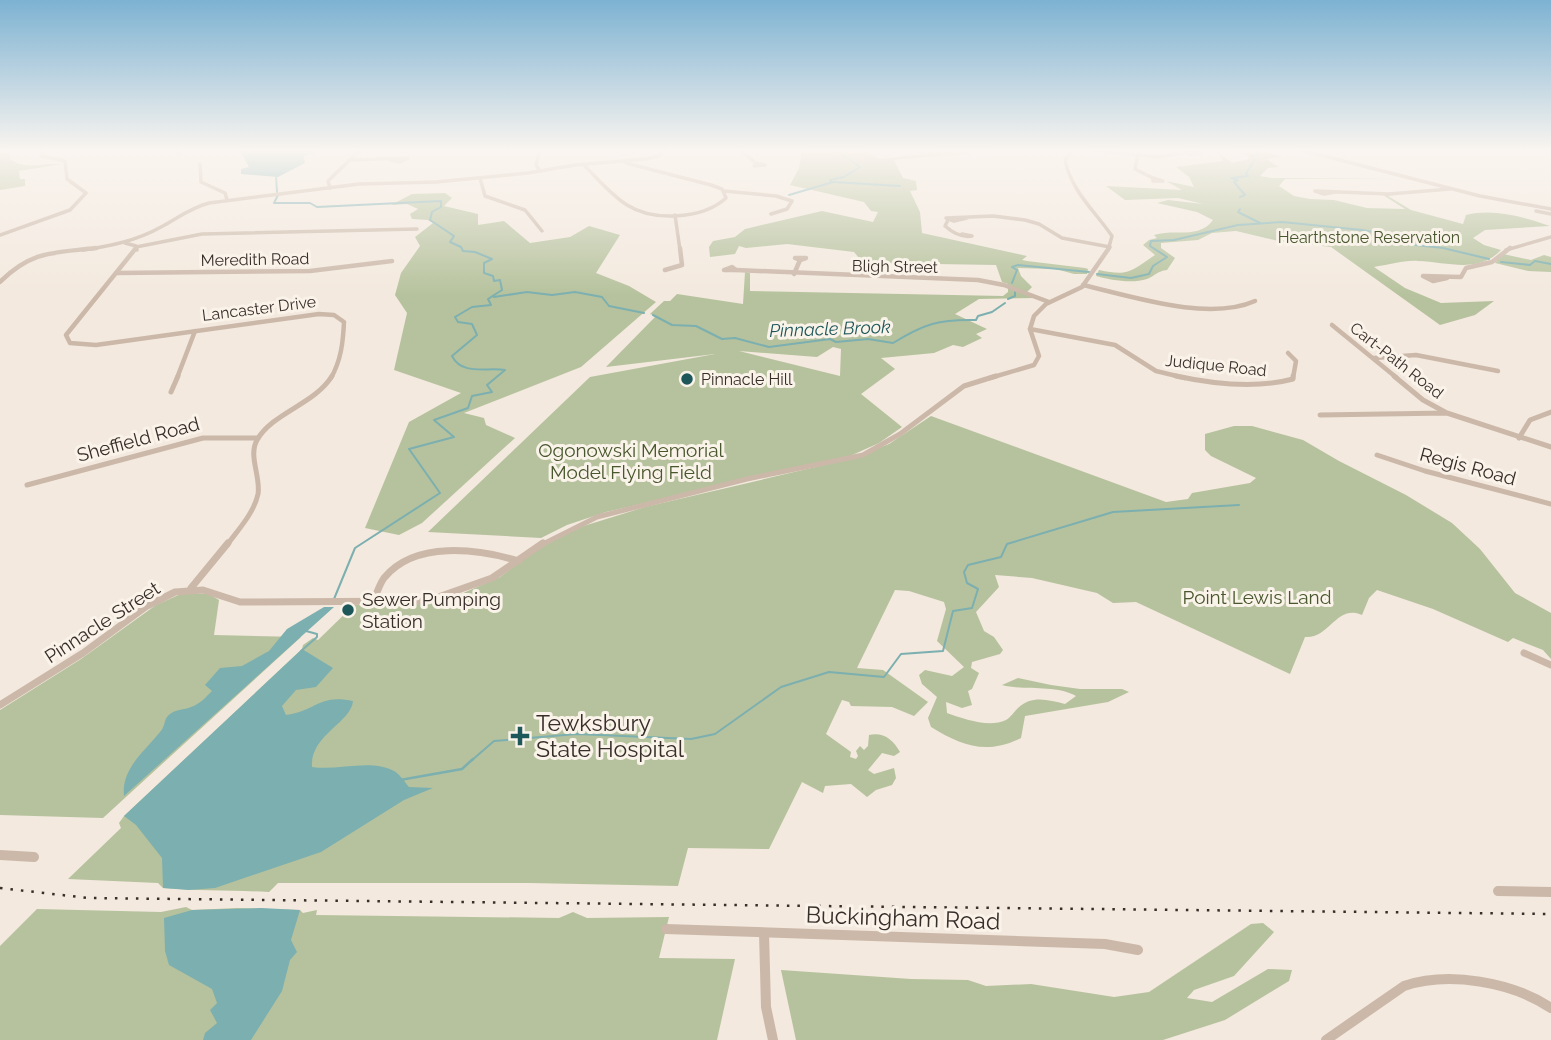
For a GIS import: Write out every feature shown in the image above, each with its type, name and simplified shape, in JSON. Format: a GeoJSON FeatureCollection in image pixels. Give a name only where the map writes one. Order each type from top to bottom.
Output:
{"type":"FeatureCollection","features":[{"type":"Feature","properties":{"kind":"street"},"geometry":{"type":"LineString","coordinates":[[0,235],[70,210],[81,199]]}},
{"type":"Feature","properties":{"kind":"street"},"geometry":{"type":"LineString","coordinates":[[0,282],[22,262],[41,254],[104,248],[125,243],[160,228],[191,208],[240,199]]}},
{"type":"Feature","properties":{"kind":"street"},"geometry":{"type":"LineString","coordinates":[[494,199],[523,207],[538,222],[542,231]]}},
{"type":"Feature","properties":{"kind":"street"},"geometry":{"type":"LineString","coordinates":[[621,199],[632,208],[648,213],[675,215],[714,207],[725,199]]}},
{"type":"Feature","properties":{"kind":"street"},"geometry":{"type":"LineString","coordinates":[[771,214],[786,209],[792,201],[784,199]]}},
{"type":"Feature","properties":{"kind":"street"},"geometry":{"type":"LineString","coordinates":[[1030,329],[1034,316],[1049,302],[1083,285],[1110,247],[1112,236],[1106,226],[1080,199]]}},
{"type":"Feature","properties":{"kind":"street"},"geometry":{"type":"LineString","coordinates":[[1490,199],[1551,212]]}},
{"type":"Feature","properties":{"kind":"street"},"geometry":{"type":"LineString","coordinates":[[665,270],[682,265],[675,215]]}},
{"type":"Feature","properties":{"kind":"street"},"geometry":{"type":"LineString","coordinates":[[962,234],[948,229],[945,225],[948,220],[946,218],[996,216],[1025,220],[1039,224],[1062,238],[1110,247]]}},
{"type":"Feature","properties":{"kind":"street"},"geometry":{"type":"LineString","coordinates":[[125,243],[136,247],[202,234],[416,229]]}},
{"type":"Feature","properties":{"kind":"street"},"geometry":{"type":"LineString","coordinates":[[1447,278],[1423,276],[1433,281],[1461,277],[1467,268],[1492,262],[1505,250],[1551,237]]}},
{"type":"Feature","properties":{"kind":"street","name":"Lancaster Drive"},"geometry":{"type":"LineString","coordinates":[[136,247],[137,250],[66,335],[70,343],[96,345],[318,314],[334,315],[343,319],[343,348],[332,379],[258,438]]}},
{"type":"Feature","properties":{"kind":"street"},"geometry":{"type":"LineString","coordinates":[[794,274],[800,260]]}},
{"type":"Feature","properties":{"kind":"street","name":"Meredith Road"},"geometry":{"type":"LineString","coordinates":[[117,273],[303,272],[392,261]]}},
{"type":"Feature","properties":{"kind":"street","name":"Bligh Street"},"geometry":{"type":"LineString","coordinates":[[736,270],[986,281],[1049,302]]}},
{"type":"Feature","properties":{"kind":"street"},"geometry":{"type":"LineString","coordinates":[[0,272],[10,273]]}},
{"type":"Feature","properties":{"kind":"street"},"geometry":{"type":"LineString","coordinates":[[1083,285],[1175,305],[1237,308],[1255,301]]}},
{"type":"Feature","properties":{"kind":"street","name":"Cart-Path Road"},"geometry":{"type":"LineString","coordinates":[[1332,325],[1423,400],[1447,413]]}},
{"type":"Feature","properties":{"kind":"street","name":"Judique Road"},"geometry":{"type":"LineString","coordinates":[[1030,329],[1118,346],[1148,367],[1170,375],[1247,384],[1277,384],[1293,379],[1296,362],[1288,354]]}},
{"type":"Feature","properties":{"kind":"street","name":"Pinnacle Street"},"geometry":{"type":"LineString","coordinates":[[0,705],[86,651],[139,611],[191,588],[205,589],[225,600],[240,602],[427,601],[482,583],[552,537],[597,517],[872,451],[907,429],[964,386],[1034,365],[1039,352],[1030,329]]}},
{"type":"Feature","properties":{"kind":"street"},"geometry":{"type":"LineString","coordinates":[[171,392],[195,331]]}},
{"type":"Feature","properties":{"kind":"street"},"geometry":{"type":"LineString","coordinates":[[1374,358],[1416,355],[1498,371]]}},
{"type":"Feature","properties":{"kind":"street"},"geometry":{"type":"LineString","coordinates":[[1519,438],[1527,421],[1539,414],[1551,412]]}},
{"type":"Feature","properties":{"kind":"street"},"geometry":{"type":"LineString","coordinates":[[1320,415],[1447,413],[1551,447]]}},
{"type":"Feature","properties":{"kind":"street","name":"Sheffield Road"},"geometry":{"type":"LineString","coordinates":[[27,485],[203,438],[258,438]]}},
{"type":"Feature","properties":{"kind":"street"},"geometry":{"type":"LineString","coordinates":[[191,588],[256,502],[258,478],[254,451],[258,438]]}},
{"type":"Feature","properties":{"kind":"street","name":"Regis Road"},"geometry":{"type":"LineString","coordinates":[[1377,454],[1425,471],[1551,504]]}},
{"type":"Feature","properties":{"kind":"street"},"geometry":{"type":"LineString","coordinates":[[373,603],[389,573],[424,554],[439,551],[498,555],[519,561]]}},
{"type":"Feature","properties":{"kind":"street"},"geometry":{"type":"LineString","coordinates":[[1524,653],[1551,665]]}},
{"type":"Feature","properties":{"kind":"street"},"geometry":{"type":"LineString","coordinates":[[0,855],[34,857]]}},
{"type":"Feature","properties":{"kind":"street"},"geometry":{"type":"LineString","coordinates":[[1497,891],[1551,892]]}},
{"type":"Feature","properties":{"kind":"street","name":"Buckingham Road"},"geometry":{"type":"LineString","coordinates":[[666,929],[1105,944],[1138,950]]}},
{"type":"Feature","properties":{"kind":"street"},"geometry":{"type":"LineString","coordinates":[[764,933],[766,1007],[773,1040]]}},
{"type":"Feature","properties":{"kind":"street"},"geometry":{"type":"LineString","coordinates":[[1326,1040],[1404,986],[1418,982],[1503,988],[1527,995],[1551,1008]]}},
{"type":"Feature","properties":{"kind":"green space"},"geometry":{"type":"Polygon","coordinates":[[[403,199],[451,199],[444,206],[478,214],[478,225],[504,221],[530,243],[570,237],[589,226],[620,235],[596,273],[629,286],[656,302],[581,367],[464,413],[484,418],[486,425],[515,438],[422,523],[399,535],[365,528],[409,422],[461,393],[394,370],[407,313],[395,295],[401,273],[420,246],[415,237],[433,223],[412,219],[410,214],[418,209],[407,204],[391,205],[403,199]]]}},
{"type":"Feature","properties":{"kind":"green space","name":"Ogonowski Memorial Model Flying Field"},"geometry":{"type":"Polygon","coordinates":[[[849,199],[914,199],[920,212],[922,233],[1027,256],[1022,260],[1085,268],[1088,269],[1087,274],[1056,269],[1018,268],[1021,276],[1032,287],[1025,294],[1035,298],[979,299],[955,314],[987,329],[976,334],[982,338],[963,347],[953,345],[934,353],[881,358],[895,369],[861,394],[902,427],[879,443],[850,456],[606,512],[567,525],[541,538],[428,532],[590,377],[715,354],[606,367],[656,316],[650,314],[664,301],[670,301],[677,294],[743,304],[745,272],[750,273],[750,291],[1003,296],[1008,292],[1008,284],[1002,282],[996,265],[877,263],[878,276],[874,276],[854,252],[787,244],[746,248],[739,246],[735,254],[710,257],[709,247],[713,241],[735,237],[745,229],[822,211],[873,222],[878,212],[871,211],[864,202],[849,199]],[[833,347],[817,357],[739,351],[840,376],[841,349],[833,347]]]}},
{"type":"Feature","properties":{"kind":"green space","name":"Hearthstone Reservation"},"geometry":{"type":"Polygon","coordinates":[[[1180,199],[1308,199],[1334,200],[1367,208],[1405,209],[1389,199],[1392,199],[1411,210],[1463,224],[1466,215],[1487,212],[1550,226],[1485,230],[1473,238],[1484,245],[1501,250],[1483,262],[1462,265],[1413,261],[1374,267],[1405,288],[1441,303],[1494,301],[1475,315],[1440,325],[1331,247],[1278,241],[1236,231],[1212,233],[1198,240],[1161,243],[1161,248],[1175,258],[1167,270],[1147,279],[1128,281],[1096,276],[1099,270],[1118,273],[1130,271],[1155,255],[1143,245],[1157,238],[1154,235],[1193,232],[1213,220],[1197,212],[1157,203],[1168,200],[1203,204],[1180,199]]]}},
{"type":"Feature","properties":{"kind":"green space","name":"Hearthstone Reservation"},"geometry":{"type":"Polygon","coordinates":[[[1503,254],[1531,260],[1544,255],[1551,257],[1551,272],[1528,271],[1495,263],[1503,254]]]}},
{"type":"Feature","properties":{"kind":"green space","name":"Tewksbury State Hospital"},"geometry":{"type":"Polygon","coordinates":[[[931,416],[1166,502],[1188,499],[1192,493],[1250,483],[1256,478],[1211,456],[1205,450],[1205,434],[1234,426],[1252,426],[1303,440],[1452,523],[1480,549],[1515,593],[1551,613],[1551,659],[1543,650],[1513,638],[1508,642],[1433,609],[1377,590],[1369,598],[1362,615],[1346,614],[1321,633],[1305,637],[1290,674],[1136,602],[1113,603],[1097,593],[1032,578],[995,575],[999,587],[976,612],[984,631],[994,637],[1003,650],[1000,654],[972,662],[971,668],[979,673],[972,689],[968,691],[972,705],[962,708],[946,702],[947,713],[976,722],[992,723],[1008,719],[1029,701],[1065,704],[1076,696],[1059,690],[1002,685],[1018,678],[1080,689],[1122,689],[1129,692],[1108,702],[1025,716],[1021,738],[997,746],[974,746],[953,739],[931,727],[928,718],[937,697],[922,684],[919,675],[925,670],[952,676],[964,667],[937,641],[946,609],[944,602],[909,591],[895,590],[857,668],[883,670],[928,702],[914,716],[892,707],[851,706],[849,702],[842,700],[826,734],[851,752],[850,757],[856,759],[856,751],[860,746],[864,750],[868,746],[869,735],[884,736],[891,741],[900,752],[894,756],[882,753],[868,770],[874,774],[894,768],[896,778],[892,785],[876,790],[867,797],[851,784],[825,786],[823,793],[802,782],[769,849],[688,848],[678,886],[278,883],[269,892],[176,889],[163,888],[158,883],[68,879],[121,828],[119,823],[124,816],[302,649],[303,645],[313,638],[318,640],[354,605],[426,602],[454,597],[500,577],[543,545],[574,529],[645,507],[850,459],[889,444],[931,416]]]}},
{"type":"Feature","properties":{"kind":"green space"},"geometry":{"type":"Polygon","coordinates":[[[183,593],[209,594],[219,600],[214,635],[301,637],[103,818],[0,815],[0,710],[81,659],[156,605],[183,593]]]}},
{"type":"Feature","properties":{"kind":"green space"},"geometry":{"type":"Polygon","coordinates":[[[186,907],[192,910],[300,910],[303,913],[317,910],[316,915],[559,918],[573,912],[587,918],[669,917],[659,958],[735,959],[717,1040],[0,1040],[0,946],[37,909],[161,912],[186,907]]]}},
{"type":"Feature","properties":{"kind":"green space"},"geometry":{"type":"Polygon","coordinates":[[[1263,923],[1274,932],[1234,976],[1194,990],[1187,998],[1212,1002],[1268,969],[1292,970],[1289,981],[1225,1020],[1163,1040],[796,1040],[781,970],[968,980],[986,986],[1031,984],[1114,997],[1149,992],[1251,924],[1263,923]]]}},
{"type":"Feature","properties":{"kind":"water"},"geometry":{"type":"Polygon","coordinates":[[[324,607],[334,607],[124,796],[126,777],[130,769],[162,730],[168,716],[175,711],[194,706],[205,698],[212,691],[205,685],[220,668],[242,666],[269,651],[287,629],[324,607]]]}},
{"type":"Feature","properties":{"kind":"water"},"geometry":{"type":"Polygon","coordinates":[[[302,649],[333,668],[316,687],[296,690],[282,706],[286,715],[325,701],[353,701],[351,709],[317,746],[312,767],[373,765],[397,773],[409,787],[433,788],[404,800],[321,852],[215,888],[163,888],[162,858],[136,825],[124,816],[302,649]]]}},
{"type":"Feature","properties":{"kind":"water"},"geometry":{"type":"Polygon","coordinates":[[[192,910],[300,910],[291,940],[297,952],[290,960],[282,991],[251,1040],[203,1040],[205,1033],[217,1023],[210,1010],[217,1003],[212,989],[169,965],[165,951],[164,918],[192,910]]]}},
{"type":"Feature","properties":{"kind":"waterway"},"geometry":{"type":"LineString","coordinates":[[276,199],[274,203],[310,203],[317,207],[441,201],[441,207],[432,212],[430,220],[454,236],[450,242],[461,247],[463,251],[475,252],[492,259],[484,263],[484,273],[493,276],[494,281],[500,280],[502,290],[488,299],[491,305],[472,307],[455,317],[458,322],[472,324],[477,335],[452,356],[456,362],[468,368],[505,370],[487,385],[492,392],[472,396],[468,408],[434,420],[454,437],[409,449],[440,493],[355,548],[334,599]]}},
{"type":"Feature","properties":{"kind":"waterway"},"geometry":{"type":"LineString","coordinates":[[1240,209],[1238,212],[1260,223]]}},
{"type":"Feature","properties":{"kind":"waterway","name":"Pinnacle Brook"},"geometry":{"type":"LineString","coordinates":[[1097,274],[1131,278],[1149,274],[1153,266],[1167,257],[1150,246],[1151,241],[1174,240],[1238,225],[1282,222],[1362,230],[1384,234],[1406,244],[1443,248],[1489,259]]}},
{"type":"Feature","properties":{"kind":"waterway","name":"Pinnacle Brook"},"geometry":{"type":"LineString","coordinates":[[1501,262],[1530,265],[1535,261],[1551,264]]}},
{"type":"Feature","properties":{"kind":"waterway","name":"Pinnacle Brook"},"geometry":{"type":"LineString","coordinates":[[1012,283],[1017,270],[1012,267],[1018,265],[1089,272]]}},
{"type":"Feature","properties":{"kind":"waterway","name":"Pinnacle Brook"},"geometry":{"type":"LineString","coordinates":[[494,297],[527,292],[552,295],[575,292],[602,297],[609,306],[644,313]]}},
{"type":"Feature","properties":{"kind":"waterway","name":"Pinnacle Brook"},"geometry":{"type":"LineString","coordinates":[[1008,299],[1015,296],[1015,292]]}},
{"type":"Feature","properties":{"kind":"waterway","name":"Pinnacle Brook"},"geometry":{"type":"LineString","coordinates":[[653,315],[672,325],[696,326],[722,339],[735,338],[769,347],[830,339],[836,342],[868,339],[893,343],[932,324],[952,320],[976,320],[978,316],[992,312],[1005,303]]}},
{"type":"Feature","properties":{"kind":"waterway"},"geometry":{"type":"LineString","coordinates":[[471,761],[494,741],[577,734],[691,739],[715,734],[781,687],[829,672],[884,677],[901,654],[943,651],[953,611],[972,608],[978,589],[967,583],[964,572],[968,565],[1001,557],[1007,544],[1113,512],[1239,505]]}},
{"type":"Feature","properties":{"kind":"waterway"},"geometry":{"type":"LineString","coordinates":[[301,651],[317,637],[317,634],[306,631]]}},
{"type":"Feature","properties":{"kind":"waterway"},"geometry":{"type":"LineString","coordinates":[[400,780],[462,769],[473,759]]}},
{"type":"Feature","properties":{"kind":"railway"},"geometry":{"type":"LineString","coordinates":[[0,888],[88,898],[1551,914]]}},
{"type":"Feature","properties":{"kind":"place","name":"Pinnacle Hill"},"geometry":{"type":"Point","coordinates":[687,379]}},
{"type":"Feature","properties":{"kind":"place","name":"Sewer Pumping Station"},"geometry":{"type":"Point","coordinates":[348,610]}},
{"type":"Feature","properties":{"kind":"place","name":"Tewksbury State Hospital"},"geometry":{"type":"Point","coordinates":[520,736]}},
{"type":"Feature","properties":{"kind":"park label","name":"Point Lewis Land"},"geometry":{"type":"Point","coordinates":[1257,597]}}]}
